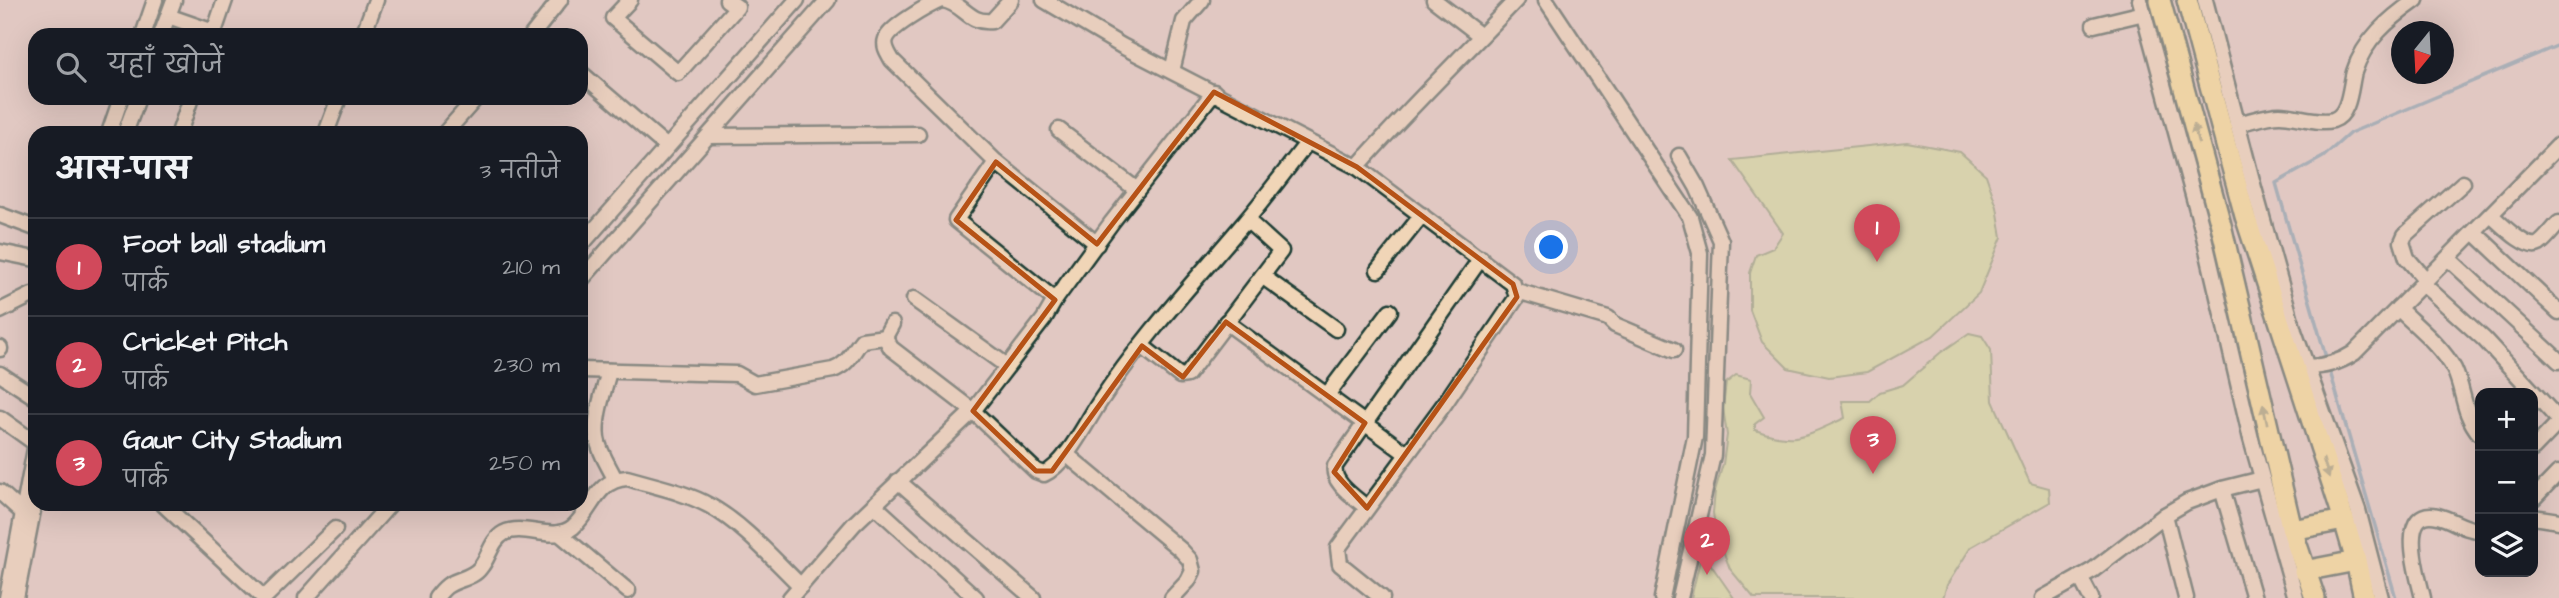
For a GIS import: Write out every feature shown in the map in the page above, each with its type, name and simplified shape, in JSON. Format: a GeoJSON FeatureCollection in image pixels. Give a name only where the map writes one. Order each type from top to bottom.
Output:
{"type":"FeatureCollection","features":[{"type":"Feature","properties":{"kind":"main road"},"geometry":{"type":"LineString","coordinates":[[2160,0],[2214,200],[2211,226],[2292,530],[2315,598]]}},
{"type":"Feature","properties":{"kind":"main road"},"geometry":{"type":"LineString","coordinates":[[2187,0],[2247,191],[2356,561],[2364,598]]}},
{"type":"Feature","properties":{"kind":"main road"},"geometry":{"type":"LineString","coordinates":[[2165,97],[2185,92]]}},
{"type":"Feature","properties":{"kind":"main road"},"geometry":{"type":"LineString","coordinates":[[2292,530],[2344,520]]}},
{"type":"Feature","properties":{"kind":"main road"},"geometry":{"type":"LineString","coordinates":[[2304,571],[2356,561]]}},
{"type":"Feature","properties":{"kind":"street"},"geometry":{"type":"LineString","coordinates":[[145,28],[155,0]]}},
{"type":"Feature","properties":{"kind":"street"},"geometry":{"type":"LineString","coordinates":[[164,28],[174,0]]}},
{"type":"Feature","properties":{"kind":"street"},"geometry":{"type":"LineString","coordinates":[[216,28],[225,0]]}},
{"type":"Feature","properties":{"kind":"street"},"geometry":{"type":"LineString","coordinates":[[366,28],[376,0]]}},
{"type":"Feature","properties":{"kind":"street"},"geometry":{"type":"LineString","coordinates":[[539,28],[560,0]]}},
{"type":"Feature","properties":{"kind":"street"},"geometry":{"type":"LineString","coordinates":[[628,1],[613,18],[678,73],[737,7],[727,0]]}},
{"type":"Feature","properties":{"kind":"street"},"geometry":{"type":"LineString","coordinates":[[588,237],[797,0]]}},
{"type":"Feature","properties":{"kind":"street"},"geometry":{"type":"LineString","coordinates":[[588,272],[828,0]]}},
{"type":"Feature","properties":{"kind":"street"},"geometry":{"type":"LineString","coordinates":[[1011,0],[992,21],[983,22],[976,21],[950,1],[942,0],[893,29],[886,39],[886,49],[892,60],[996,162],[1097,244]]}},
{"type":"Feature","properties":{"kind":"street"},"geometry":{"type":"LineString","coordinates":[[1044,0],[1122,46],[1357,167],[1481,258],[1517,290],[1517,297],[1445,403],[1338,548],[1340,564],[1382,598]]}},
{"type":"Feature","properties":{"kind":"street"},"geometry":{"type":"LineString","coordinates":[[1172,71],[1184,21],[1202,0]]}},
{"type":"Feature","properties":{"kind":"street"},"geometry":{"type":"LineString","coordinates":[[1434,0],[1482,36]]}},
{"type":"Feature","properties":{"kind":"street"},"geometry":{"type":"LineString","coordinates":[[1357,167],[1413,103],[1516,0]]}},
{"type":"Feature","properties":{"kind":"street"},"geometry":{"type":"LineString","coordinates":[[1546,0],[1690,217],[1700,253],[1695,438],[1662,598]]}},
{"type":"Feature","properties":{"kind":"street"},"geometry":{"type":"LineString","coordinates":[[2205,0],[2238,124],[2247,191]]}},
{"type":"Feature","properties":{"kind":"street"},"geometry":{"type":"LineString","coordinates":[[2238,124],[2273,115],[2328,120],[2339,117],[2366,46],[2391,18],[2416,0]]}},
{"type":"Feature","properties":{"kind":"street"},"geometry":{"type":"LineString","coordinates":[[2094,25],[2142,6],[2195,207],[2211,226],[2262,478],[2296,598]]}},
{"type":"Feature","properties":{"kind":"street"},"geometry":{"type":"LineString","coordinates":[[168,16],[199,28]]}},
{"type":"Feature","properties":{"kind":"street"},"geometry":{"type":"LineString","coordinates":[[588,79],[667,147]]}},
{"type":"Feature","properties":{"kind":"street"},"geometry":{"type":"LineString","coordinates":[[790,598],[854,524],[973,411],[1044,319],[1055,300],[1137,190],[1214,92]]}},
{"type":"Feature","properties":{"kind":"street"},"geometry":{"type":"LineString","coordinates":[[111,126],[119,105]]}},
{"type":"Feature","properties":{"kind":"street"},"geometry":{"type":"LineString","coordinates":[[128,126],[135,105]]}},
{"type":"Feature","properties":{"kind":"street"},"geometry":{"type":"LineString","coordinates":[[181,126],[189,105]]}},
{"type":"Feature","properties":{"kind":"street"},"geometry":{"type":"LineString","coordinates":[[329,126],[336,105]]}},
{"type":"Feature","properties":{"kind":"street"},"geometry":{"type":"LineString","coordinates":[[451,126],[470,105]]}},
{"type":"Feature","properties":{"kind":"street"},"geometry":{"type":"LineString","coordinates":[[1059,130],[1137,190]]}},
{"type":"Feature","properties":{"kind":"street"},"geometry":{"type":"LineString","coordinates":[[709,136],[918,134]]}},
{"type":"Feature","properties":{"kind":"street"},"geometry":{"type":"LineString","coordinates":[[588,370],[737,374],[755,384],[842,367],[862,340],[888,331],[891,348],[973,411],[1036,471],[1044,474],[1052,471],[1066,454],[1104,396],[1142,346],[1307,143]]}},
{"type":"Feature","properties":{"kind":"street"},"geometry":{"type":"LineString","coordinates":[[2306,367],[2322,367],[2354,353],[2559,145]]}},
{"type":"Feature","properties":{"kind":"street"},"geometry":{"type":"LineString","coordinates":[[1679,156],[1697,187],[1721,241],[1713,455],[1680,598]]}},
{"type":"Feature","properties":{"kind":"street"},"geometry":{"type":"LineString","coordinates":[[996,162],[956,220],[1055,300]]}},
{"type":"Feature","properties":{"kind":"street"},"geometry":{"type":"LineString","coordinates":[[2463,183],[2404,235],[2402,249],[2424,281],[2484,339],[2526,388]]}},
{"type":"Feature","properties":{"kind":"street"},"geometry":{"type":"LineString","coordinates":[[0,215],[28,225]]}},
{"type":"Feature","properties":{"kind":"street"},"geometry":{"type":"LineString","coordinates":[[1378,270],[1422,215]]}},
{"type":"Feature","properties":{"kind":"street"},"geometry":{"type":"LineString","coordinates":[[2253,215],[2358,510],[2381,598]]}},
{"type":"Feature","properties":{"kind":"street"},"geometry":{"type":"LineString","coordinates":[[2491,216],[2531,246],[2539,244],[2559,223]]}},
{"type":"Feature","properties":{"kind":"street"},"geometry":{"type":"LineString","coordinates":[[1142,346],[1183,377],[1281,251],[1247,220]]}},
{"type":"Feature","properties":{"kind":"street"},"geometry":{"type":"LineString","coordinates":[[2475,233],[2559,312]]}},
{"type":"Feature","properties":{"kind":"street"},"geometry":{"type":"LineString","coordinates":[[0,252],[28,258]]}},
{"type":"Feature","properties":{"kind":"street"},"geometry":{"type":"LineString","coordinates":[[1367,508],[1336,480],[1335,466],[1481,258]]}},
{"type":"Feature","properties":{"kind":"street"},"geometry":{"type":"LineString","coordinates":[[2449,259],[2559,361]]}},
{"type":"Feature","properties":{"kind":"street"},"geometry":{"type":"LineString","coordinates":[[1262,276],[1336,329]]}},
{"type":"Feature","properties":{"kind":"street"},"geometry":{"type":"LineString","coordinates":[[1517,290],[1608,318],[1615,325],[1674,350]]}},
{"type":"Feature","properties":{"kind":"street"},"geometry":{"type":"LineString","coordinates":[[0,311],[28,297]]}},
{"type":"Feature","properties":{"kind":"street"},"geometry":{"type":"LineString","coordinates":[[914,299],[1007,366]]}},
{"type":"Feature","properties":{"kind":"street"},"geometry":{"type":"LineString","coordinates":[[2398,307],[2452,366],[2458,378],[2468,418],[2475,427]]}},
{"type":"Feature","properties":{"kind":"street"},"geometry":{"type":"LineString","coordinates":[[1327,395],[1390,311]]}},
{"type":"Feature","properties":{"kind":"street"},"geometry":{"type":"LineString","coordinates":[[1226,322],[1407,454]]}},
{"type":"Feature","properties":{"kind":"street"},"geometry":{"type":"LineString","coordinates":[[609,370],[597,422],[597,436],[600,450],[615,479]]}},
{"type":"Feature","properties":{"kind":"street"},"geometry":{"type":"LineString","coordinates":[[0,374],[28,392]]}},
{"type":"Feature","properties":{"kind":"street"},"geometry":{"type":"LineString","coordinates":[[2538,401],[2559,421],[2538,444]]}},
{"type":"Feature","properties":{"kind":"street"},"geometry":{"type":"LineString","coordinates":[[0,418],[28,438]]}},
{"type":"Feature","properties":{"kind":"street"},"geometry":{"type":"LineString","coordinates":[[1066,454],[1181,550],[1190,561],[1193,571],[1188,581],[1172,598]]}},
{"type":"Feature","properties":{"kind":"street"},"geometry":{"type":"LineString","coordinates":[[2538,494],[2558,473]]}},
{"type":"Feature","properties":{"kind":"street"},"geometry":{"type":"LineString","coordinates":[[588,508],[606,484],[615,479],[627,478],[676,493],[712,507],[736,525],[801,586]]}},
{"type":"Feature","properties":{"kind":"street"},"geometry":{"type":"LineString","coordinates":[[2043,598],[2107,561],[2165,515],[2195,498],[2262,478]]}},
{"type":"Feature","properties":{"kind":"street"},"geometry":{"type":"LineString","coordinates":[[898,481],[1033,598]]}},
{"type":"Feature","properties":{"kind":"street"},"geometry":{"type":"LineString","coordinates":[[6,598],[28,483]]}},
{"type":"Feature","properties":{"kind":"street"},"geometry":{"type":"LineString","coordinates":[[2222,489],[2254,598]]}},
{"type":"Feature","properties":{"kind":"street"},"geometry":{"type":"LineString","coordinates":[[0,492],[22,512]]}},
{"type":"Feature","properties":{"kind":"street"},"geometry":{"type":"LineString","coordinates":[[874,505],[976,598]]}},
{"type":"Feature","properties":{"kind":"street"},"geometry":{"type":"LineString","coordinates":[[16,598],[33,511]]}},
{"type":"Feature","properties":{"kind":"street"},"geometry":{"type":"LineString","coordinates":[[171,511],[264,598],[335,529]]}},
{"type":"Feature","properties":{"kind":"street"},"geometry":{"type":"LineString","coordinates":[[306,598],[384,511]]}},
{"type":"Feature","properties":{"kind":"street"},"geometry":{"type":"LineString","coordinates":[[436,598],[447,586],[480,569],[496,539],[503,533],[559,533],[574,526],[585,511]]}},
{"type":"Feature","properties":{"kind":"street"},"geometry":{"type":"LineString","coordinates":[[2165,515],[2186,598]]}},
{"type":"Feature","properties":{"kind":"street"},"geometry":{"type":"LineString","coordinates":[[2423,598],[2412,544],[2413,532],[2418,523],[2423,518],[2436,515],[2459,526],[2475,529]]}},
{"type":"Feature","properties":{"kind":"street"},"geometry":{"type":"LineString","coordinates":[[2538,518],[2559,522]]}},
{"type":"Feature","properties":{"kind":"street"},"geometry":{"type":"LineString","coordinates":[[559,533],[628,591]]}},
{"type":"Feature","properties":{"kind":"street"},"geometry":{"type":"LineString","coordinates":[[2080,577],[2091,598]]}},
{"type":"Feature","properties":{"kind":"highlighted area"},"geometry":{"type":"Polygon","coordinates":[[[1214,92],[1357,167],[1513,284],[1517,297],[1367,508],[1334,472],[1365,423],[1226,322],[1183,377],[1142,346],[1052,471],[1036,471],[973,411],[1055,300],[956,220],[996,162],[1097,244],[1214,92]]]}},
{"type":"Feature","properties":{"kind":"green space"},"geometry":{"type":"Polygon","coordinates":[[[1907,142],[1960,152],[1986,175],[1997,207],[2002,237],[1979,293],[1933,336],[1867,372],[1829,377],[1788,368],[1762,342],[1750,310],[1750,273],[1756,255],[1773,248],[1783,233],[1732,160],[1907,142]]]}},
{"type":"Feature","properties":{"kind":"green space"},"geometry":{"type":"Polygon","coordinates":[[[1969,333],[1982,336],[1991,350],[1993,401],[2030,483],[2049,488],[2050,502],[1971,547],[1947,585],[1943,598],[1754,598],[1730,569],[1716,532],[1713,513],[1727,435],[1723,408],[1726,383],[1736,375],[1751,379],[1750,393],[1764,417],[1755,424],[1755,430],[1781,437],[1801,436],[1845,418],[1842,401],[1870,401],[1880,392],[1903,385],[1940,353],[1969,333]]]}},
{"type":"Feature","properties":{"kind":"green space"},"geometry":{"type":"Polygon","coordinates":[[[1702,552],[1734,598],[1691,598],[1702,552]]]}},
{"type":"Feature","properties":{"kind":"waterway"},"geometry":{"type":"LineString","coordinates":[[2327,361],[2276,183],[2323,157],[2350,133],[2559,45]]}},
{"type":"Feature","properties":{"kind":"waterway"},"geometry":{"type":"LineString","coordinates":[[2329,368],[2396,598]]}},
{"type":"Feature","properties":{"kind":"place","name":"Foot ball stadium"},"geometry":{"type":"Point","coordinates":[1877,262]}},
{"type":"Feature","properties":{"kind":"place","name":"Gaur City Stadium"},"geometry":{"type":"Point","coordinates":[1873,474]}},
{"type":"Feature","properties":{"kind":"place","name":"Cricket Pitch"},"geometry":{"type":"Point","coordinates":[1707,575]}}]}
